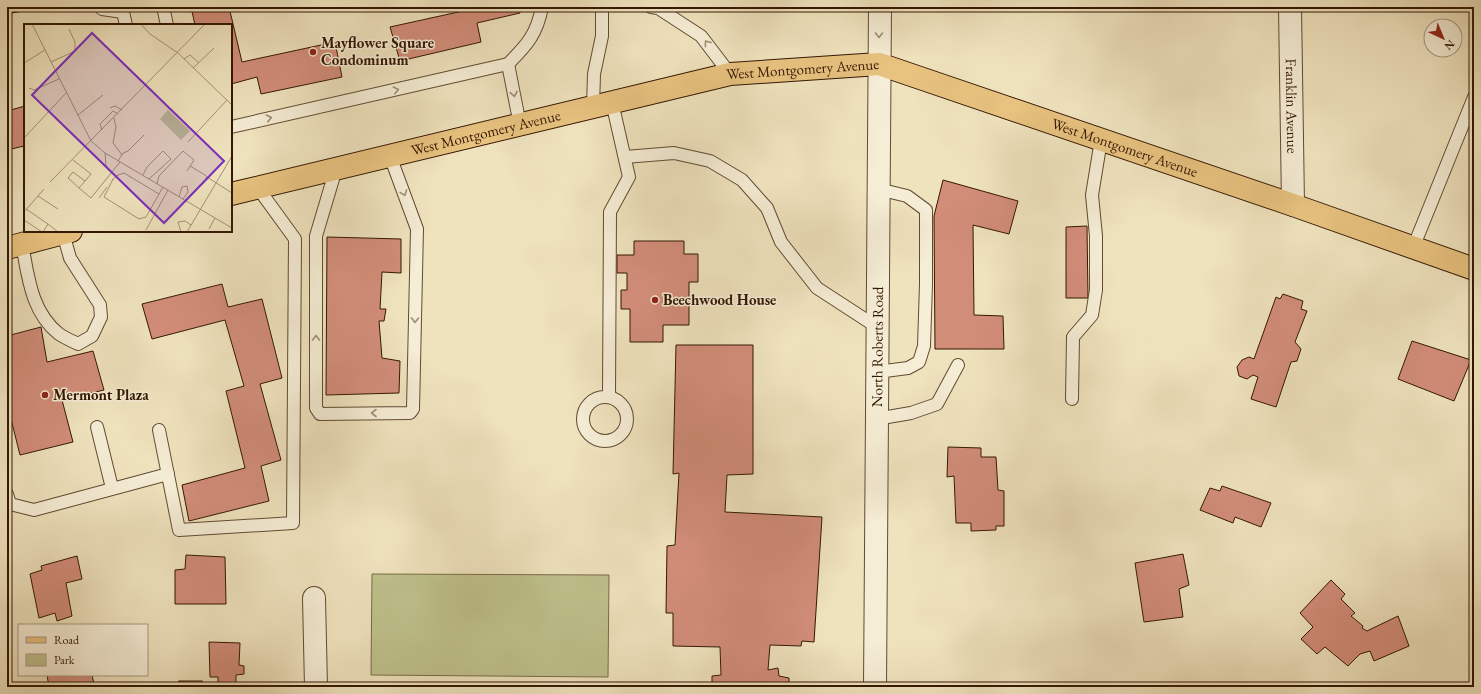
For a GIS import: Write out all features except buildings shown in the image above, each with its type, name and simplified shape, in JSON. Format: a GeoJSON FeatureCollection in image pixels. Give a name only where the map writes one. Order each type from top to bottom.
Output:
{"type":"FeatureCollection","features":[{"type":"Feature","properties":{"kind":"main road","name":"West Montgomery Avenue"},"geometry":{"type":"LineString","coordinates":[[232,194],[730,74],[878,64],[1293,205],[1474,269]]}},
{"type":"Feature","properties":{"kind":"main road"},"geometry":{"type":"LineString","coordinates":[[15,246],[67,232]]}},
{"type":"Feature","properties":{"kind":"street","name":"North Roberts Road"},"geometry":{"type":"LineString","coordinates":[[875,687],[878,64],[880,7]]}},
{"type":"Feature","properties":{"kind":"street","name":"Franklin Avenue"},"geometry":{"type":"LineString","coordinates":[[1290,7],[1293,205]]}},
{"type":"Feature","properties":{"kind":"street"},"geometry":{"type":"LineString","coordinates":[[314,598],[316,687]]}},
{"type":"Feature","properties":{"kind":"lane"},"geometry":{"type":"LineString","coordinates":[[102,7],[102,9],[123,12],[126,24]]}},
{"type":"Feature","properties":{"kind":"lane"},"geometry":{"type":"LineString","coordinates":[[163,7],[168,24]]}},
{"type":"Feature","properties":{"kind":"lane"},"geometry":{"type":"LineString","coordinates":[[232,127],[508,64],[528,44],[540,20],[542,7]]}},
{"type":"Feature","properties":{"kind":"lane"},"geometry":{"type":"LineString","coordinates":[[602,7],[602,36],[594,74],[603,105],[624,158],[629,177],[610,212],[609,397]]}},
{"type":"Feature","properties":{"kind":"lane"},"geometry":{"type":"LineString","coordinates":[[651,7],[658,8],[702,36],[730,74]]}},
{"type":"Feature","properties":{"kind":"lane"},"geometry":{"type":"LineString","coordinates":[[508,64],[520,125]]}},
{"type":"Feature","properties":{"kind":"lane"},"geometry":{"type":"LineString","coordinates":[[1413,248],[1474,96]]}},
{"type":"Feature","properties":{"kind":"lane"},"geometry":{"type":"LineString","coordinates":[[1072,399],[1073,337],[1092,316],[1096,290],[1096,236],[1092,195],[1101,140]]}},
{"type":"Feature","properties":{"kind":"lane"},"geometry":{"type":"LineString","coordinates":[[624,158],[674,153],[710,161],[742,180],[767,208],[781,242],[817,288],[877,327]]}},
{"type":"Feature","properties":{"kind":"lane"},"geometry":{"type":"LineString","coordinates":[[336,169],[316,236],[316,408],[320,414],[410,413],[413,409],[417,229],[390,156]]}},
{"type":"Feature","properties":{"kind":"lane"},"geometry":{"type":"LineString","coordinates":[[159,430],[179,530],[294,523],[295,239],[258,188]]}},
{"type":"Feature","properties":{"kind":"lane"},"geometry":{"type":"LineString","coordinates":[[877,372],[908,368],[920,362],[924,346],[926,284],[926,210],[907,196],[878,189]]}},
{"type":"Feature","properties":{"kind":"lane"},"geometry":{"type":"LineString","coordinates":[[15,246],[39,312],[59,333],[78,344],[92,336],[101,317],[100,305],[70,258],[67,232]]}},
{"type":"Feature","properties":{"kind":"lane"},"geometry":{"type":"LineString","coordinates":[[876,419],[911,413],[937,404],[958,365]]}},
{"type":"Feature","properties":{"kind":"lane"},"geometry":{"type":"LineString","coordinates":[[97,427],[112,488]]}},
{"type":"Feature","properties":{"kind":"lane"},"geometry":{"type":"LineString","coordinates":[[8,501],[34,510],[168,474]]}},
{"type":"Feature","properties":{"kind":"green space"},"geometry":{"type":"Polygon","coordinates":[[[372,574],[609,575],[608,677],[371,675],[372,574]]]}},
{"type":"Feature","properties":{"kind":"place","name":"Mayflower Square Condominum"},"geometry":{"type":"Point","coordinates":[313,52]}},
{"type":"Feature","properties":{"kind":"place","name":"Beechwood House"},"geometry":{"type":"Point","coordinates":[655,300]}},
{"type":"Feature","properties":{"kind":"place","name":"Mermont Plaza"},"geometry":{"type":"Point","coordinates":[45,395]}}]}
